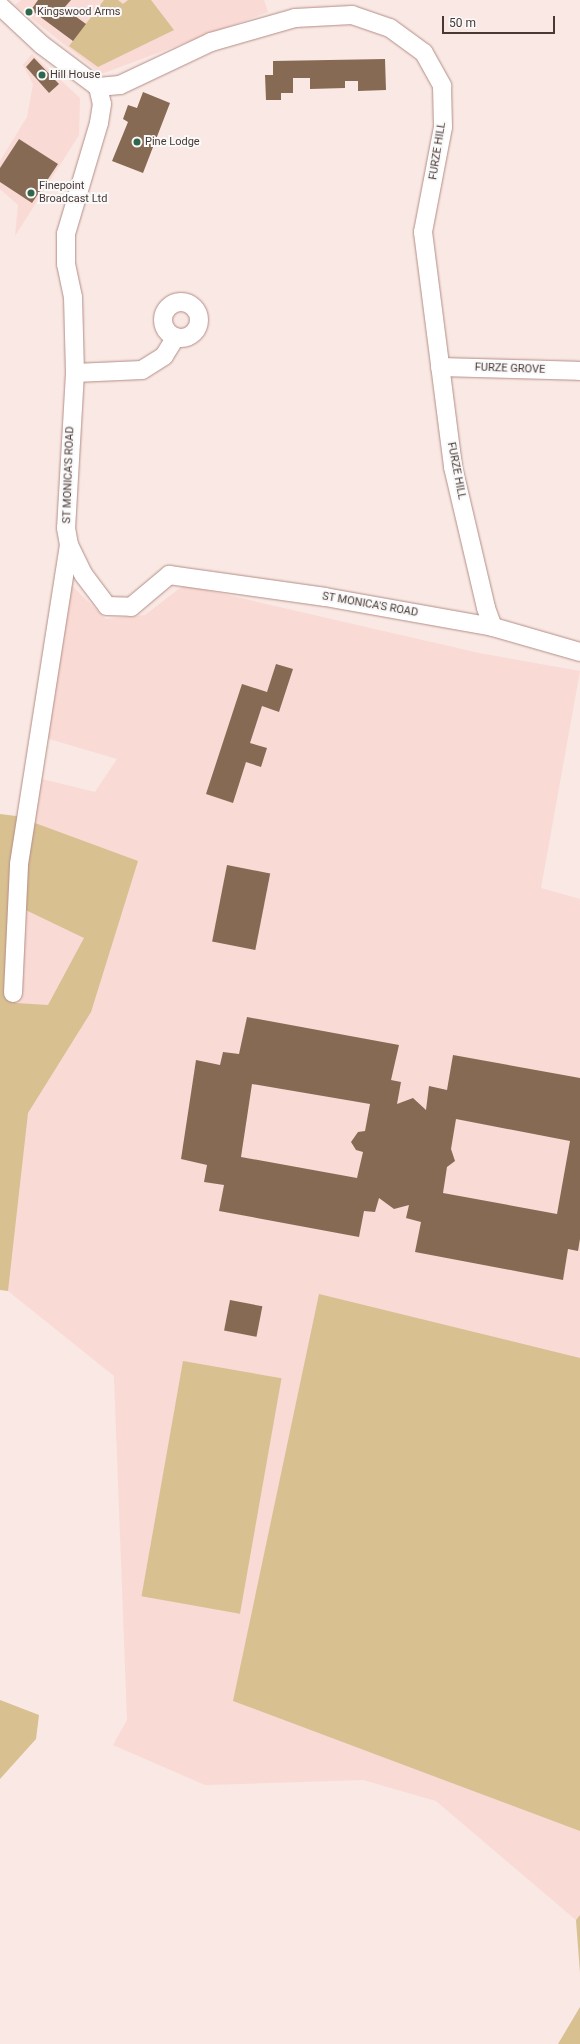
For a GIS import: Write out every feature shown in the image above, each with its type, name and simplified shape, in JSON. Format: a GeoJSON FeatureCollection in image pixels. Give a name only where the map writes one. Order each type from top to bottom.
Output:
{"type":"FeatureCollection","features":[{"type":"Feature","properties":{"kind":"street"},"geometry":{"type":"LineString","coordinates":[[0,6],[42,45],[98,87]]}},
{"type":"Feature","properties":{"kind":"street","name":"FURZE HILL"},"geometry":{"type":"LineString","coordinates":[[98,87],[120,85],[211,42],[295,18],[352,15],[390,28],[424,53],[442,86],[443,127],[423,232],[453,467],[486,608],[493,626]]}},
{"type":"Feature","properties":{"kind":"street","name":"ST MONICA'S ROAD"},"geometry":{"type":"LineString","coordinates":[[98,87],[102,104],[99,123],[66,234],[66,264],[73,297],[74,373],[66,528],[69,545],[97,595],[107,606],[119,608],[132,607],[169,575],[325,597],[493,626],[580,652]]}},
{"type":"Feature","properties":{"kind":"street"},"geometry":{"type":"LineString","coordinates":[[74,373],[142,370],[164,356],[176,337]]}},
{"type":"Feature","properties":{"kind":"street","name":"FURZE GROVE"},"geometry":{"type":"LineString","coordinates":[[440,367],[580,372]]}},
{"type":"Feature","properties":{"kind":"street"},"geometry":{"type":"LineString","coordinates":[[13,993],[19,864],[69,545]]}},
{"type":"Feature","properties":{"kind":"shaded area"},"geometry":{"type":"Polygon","coordinates":[[[21,0],[264,0],[268,12],[101,74],[15,5],[21,0]]]}},
{"type":"Feature","properties":{"kind":"shaded area"},"geometry":{"type":"Polygon","coordinates":[[[104,0],[118,0],[123,4],[128,0],[151,0],[174,30],[98,67],[69,46],[104,0]]]}},
{"type":"Feature","properties":{"kind":"shaded area"},"geometry":{"type":"Polygon","coordinates":[[[32,54],[80,98],[79,135],[15,236],[18,205],[0,189],[0,161],[27,117],[33,84],[23,65],[32,54]]]}},
{"type":"Feature","properties":{"kind":"shaded area"},"geometry":{"type":"Polygon","coordinates":[[[69,583],[106,619],[145,615],[184,585],[479,653],[580,671],[541,888],[580,899],[580,1915],[576,1920],[436,1801],[363,1780],[205,1785],[113,1745],[127,1720],[114,1376],[8,1291],[1,1001],[16,816],[42,779],[95,792],[117,759],[46,738],[69,583]]]}},
{"type":"Feature","properties":{"kind":"shaded area"},"geometry":{"type":"Polygon","coordinates":[[[0,814],[16,816],[138,861],[91,1012],[28,1113],[8,1291],[0,1290],[0,814]],[[9,902],[5,992],[16,1003],[48,1005],[84,938],[9,902]]]}},
{"type":"Feature","properties":{"kind":"shaded area"},"geometry":{"type":"Polygon","coordinates":[[[319,1294],[580,1358],[580,1831],[233,1701],[319,1294]]]}},
{"type":"Feature","properties":{"kind":"shaded area"},"geometry":{"type":"Polygon","coordinates":[[[183,1361],[281,1378],[240,1614],[141,1596],[183,1361]]]}},
{"type":"Feature","properties":{"kind":"shaded area"},"geometry":{"type":"Polygon","coordinates":[[[0,1700],[39,1715],[36,1739],[0,1779],[0,1700]]]}},
{"type":"Feature","properties":{"kind":"shaded area"},"geometry":{"type":"Polygon","coordinates":[[[580,1915],[580,1973],[576,1920],[580,1915]]]}},
{"type":"Feature","properties":{"kind":"shaded area"},"geometry":{"type":"Polygon","coordinates":[[[580,2007],[580,2044],[558,2044],[580,2007]]]}},
{"type":"Feature","properties":{"kind":"building"},"geometry":{"type":"Polygon","coordinates":[[[38,0],[71,0],[64,8],[86,24],[73,41],[31,10],[38,0]]]}},
{"type":"Feature","properties":{"kind":"building","name":"Hill House"},"geometry":{"type":"Polygon","coordinates":[[[34,58],[59,84],[49,93],[26,67],[34,58]]]}},
{"type":"Feature","properties":{"kind":"building"},"geometry":{"type":"Polygon","coordinates":[[[385,59],[386,90],[358,91],[358,81],[345,81],[345,88],[310,89],[310,78],[293,78],[293,93],[281,93],[281,100],[266,100],[265,75],[273,75],[273,61],[385,59]]]}},
{"type":"Feature","properties":{"kind":"building","name":"Pine Lodge"},"geometry":{"type":"Polygon","coordinates":[[[143,92],[170,103],[143,173],[112,161],[128,122],[123,119],[128,105],[137,108],[143,92]]]}},
{"type":"Feature","properties":{"kind":"building"},"geometry":{"type":"Polygon","coordinates":[[[19,139],[58,164],[32,203],[0,182],[0,168],[19,139]]]}},
{"type":"Feature","properties":{"kind":"building"},"geometry":{"type":"Polygon","coordinates":[[[276,664],[293,669],[279,712],[262,706],[250,743],[267,748],[261,767],[246,762],[233,803],[206,794],[242,684],[267,692],[276,664]]]}},
{"type":"Feature","properties":{"kind":"building"},"geometry":{"type":"Polygon","coordinates":[[[227,865],[270,873],[255,950],[212,942],[227,865]]]}},
{"type":"Feature","properties":{"kind":"building"},"geometry":{"type":"Polygon","coordinates":[[[247,1017],[399,1045],[391,1080],[401,1082],[397,1104],[413,1098],[426,1110],[429,1086],[447,1090],[453,1055],[580,1078],[580,1239],[578,1251],[568,1249],[563,1280],[415,1252],[421,1222],[406,1218],[409,1205],[394,1209],[379,1198],[375,1212],[364,1211],[359,1237],[219,1211],[224,1185],[204,1182],[207,1165],[181,1159],[196,1060],[220,1065],[223,1052],[239,1054],[247,1017]],[[252,1084],[241,1157],[357,1178],[363,1152],[356,1150],[351,1142],[358,1132],[365,1131],[370,1104],[252,1084]],[[456,1119],[451,1149],[455,1161],[447,1167],[443,1193],[557,1214],[570,1141],[456,1119]]]}},
{"type":"Feature","properties":{"kind":"building"},"geometry":{"type":"Polygon","coordinates":[[[230,1300],[262,1306],[256,1337],[224,1330],[230,1300]]]}},
{"type":"Feature","properties":{"kind":"place","name":"Kingswood Arms"},"geometry":{"type":"Point","coordinates":[29,12]}},
{"type":"Feature","properties":{"kind":"place","name":"Hill House"},"geometry":{"type":"Point","coordinates":[42,75]}},
{"type":"Feature","properties":{"kind":"place","name":"Pine Lodge"},"geometry":{"type":"Point","coordinates":[137,142]}},
{"type":"Feature","properties":{"kind":"place","name":"Finepoint Broadcast Ltd"},"geometry":{"type":"Point","coordinates":[31,193]}}]}
